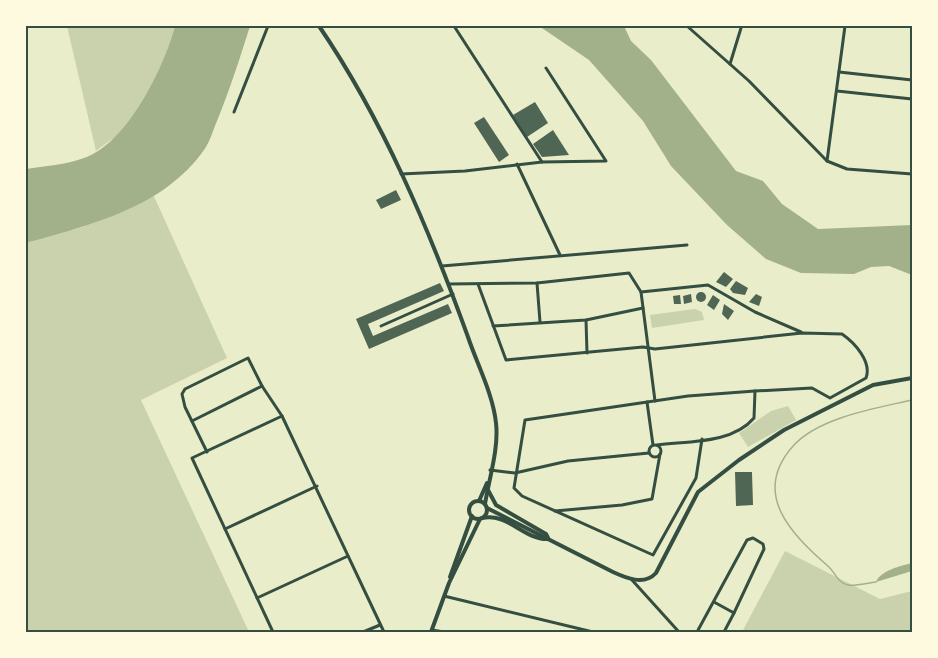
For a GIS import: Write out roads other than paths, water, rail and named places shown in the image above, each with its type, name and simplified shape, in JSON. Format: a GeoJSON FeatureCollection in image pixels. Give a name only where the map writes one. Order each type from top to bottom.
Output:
{"type":"FeatureCollection","features":[{"type":"Feature","properties":{"kind":"street"},"geometry":{"type":"LineString","coordinates":[[234,111],[268,26]]}},
{"type":"Feature","properties":{"kind":"street"},"geometry":{"type":"LineString","coordinates":[[319,26],[348,70],[401,174],[453,294],[496,419],[496,438],[487,482],[479,501],[470,506],[472,516],[431,631],[444,633]]}},
{"type":"Feature","properties":{"kind":"street"},"geometry":{"type":"LineString","coordinates":[[454,26],[542,162]]}},
{"type":"Feature","properties":{"kind":"street"},"geometry":{"type":"LineString","coordinates":[[687,26],[730,64],[827,161],[847,169],[912,174]]}},
{"type":"Feature","properties":{"kind":"street"},"geometry":{"type":"LineString","coordinates":[[827,161],[845,26]]}},
{"type":"Feature","properties":{"kind":"street"},"geometry":{"type":"LineString","coordinates":[[730,64],[741,28]]}},
{"type":"Feature","properties":{"kind":"street"},"geometry":{"type":"LineString","coordinates":[[401,174],[542,162],[607,161],[546,68]]}},
{"type":"Feature","properties":{"kind":"street"},"geometry":{"type":"LineString","coordinates":[[839,72],[912,80]]}},
{"type":"Feature","properties":{"kind":"street"},"geometry":{"type":"LineString","coordinates":[[837,91],[912,99]]}},
{"type":"Feature","properties":{"kind":"street"},"geometry":{"type":"LineString","coordinates":[[517,164],[560,256]]}},
{"type":"Feature","properties":{"kind":"street"},"geometry":{"type":"LineString","coordinates":[[442,266],[687,245]]}},
{"type":"Feature","properties":{"kind":"street"},"geometry":{"type":"LineString","coordinates":[[449,284],[537,284],[629,273],[641,292],[655,401]]}},
{"type":"Feature","properties":{"kind":"street"},"geometry":{"type":"LineString","coordinates":[[478,284],[506,360],[802,333],[835,333],[847,337],[865,359],[868,368],[866,378],[831,398],[812,388],[755,391],[647,402],[525,420],[514,488],[517,493],[554,511],[653,555],[696,478],[702,439]]}},
{"type":"Feature","properties":{"kind":"street"},"geometry":{"type":"LineString","coordinates":[[537,284],[540,322]]}},
{"type":"Feature","properties":{"kind":"street"},"geometry":{"type":"LineString","coordinates":[[641,292],[708,285],[755,312],[802,333]]}},
{"type":"Feature","properties":{"kind":"street"},"geometry":{"type":"LineString","coordinates":[[381,326],[453,294]]}},
{"type":"Feature","properties":{"kind":"street"},"geometry":{"type":"LineString","coordinates":[[492,326],[586,320],[643,308]]}},
{"type":"Feature","properties":{"kind":"street"},"geometry":{"type":"LineString","coordinates":[[586,320],[587,353]]}},
{"type":"Feature","properties":{"kind":"street"},"geometry":{"type":"LineString","coordinates":[[207,452],[182,394],[185,388],[248,358],[262,386],[282,416],[317,486],[384,633]]}},
{"type":"Feature","properties":{"kind":"street"},"geometry":{"type":"LineString","coordinates":[[632,580],[652,577],[698,492],[738,460],[784,430],[873,385],[912,378]]}},
{"type":"Feature","properties":{"kind":"street"},"geometry":{"type":"LineString","coordinates":[[192,421],[262,386]]}},
{"type":"Feature","properties":{"kind":"street"},"geometry":{"type":"LineString","coordinates":[[649,453],[655,445],[726,436],[750,422],[755,411],[755,391]]}},
{"type":"Feature","properties":{"kind":"street"},"geometry":{"type":"LineString","coordinates":[[554,511],[622,505],[652,499],[660,454],[655,445],[647,402]]}},
{"type":"Feature","properties":{"kind":"street"},"geometry":{"type":"LineString","coordinates":[[273,633],[192,458],[282,416]]}},
{"type":"Feature","properties":{"kind":"street"},"geometry":{"type":"LineString","coordinates":[[490,470],[515,472],[577,460],[649,453],[653,457],[660,454]]}},
{"type":"Feature","properties":{"kind":"street"},"geometry":{"type":"LineString","coordinates":[[449,583],[486,506],[487,482]]}},
{"type":"Feature","properties":{"kind":"street"},"geometry":{"type":"LineString","coordinates":[[225,529],[317,486]]}},
{"type":"Feature","properties":{"kind":"street"},"geometry":{"type":"LineString","coordinates":[[487,488],[496,505],[546,534],[548,539]]}},
{"type":"Feature","properties":{"kind":"street"},"geometry":{"type":"LineString","coordinates":[[479,501],[548,539],[632,580],[679,633]]}},
{"type":"Feature","properties":{"kind":"street"},"geometry":{"type":"LineString","coordinates":[[472,516],[500,519],[539,538],[548,539]]}},
{"type":"Feature","properties":{"kind":"street"},"geometry":{"type":"LineString","coordinates":[[697,633],[747,540],[753,538],[763,543],[764,549],[724,633]]}},
{"type":"Feature","properties":{"kind":"street"},"geometry":{"type":"LineString","coordinates":[[257,598],[349,556]]}},
{"type":"Feature","properties":{"kind":"street"},"geometry":{"type":"LineString","coordinates":[[444,596],[593,633]]}},
{"type":"Feature","properties":{"kind":"street"},"geometry":{"type":"LineString","coordinates":[[714,602],[734,613]]}},
{"type":"Feature","properties":{"kind":"street"},"geometry":{"type":"LineString","coordinates":[[363,633],[380,625]]}},
{"type":"Feature","properties":{"kind":"waterway"},"geometry":{"type":"LineString","coordinates":[[876,582],[845,584],[801,541],[781,512],[776,496],[776,480],[781,463],[794,445],[818,427],[866,410],[912,400]]}}]}
